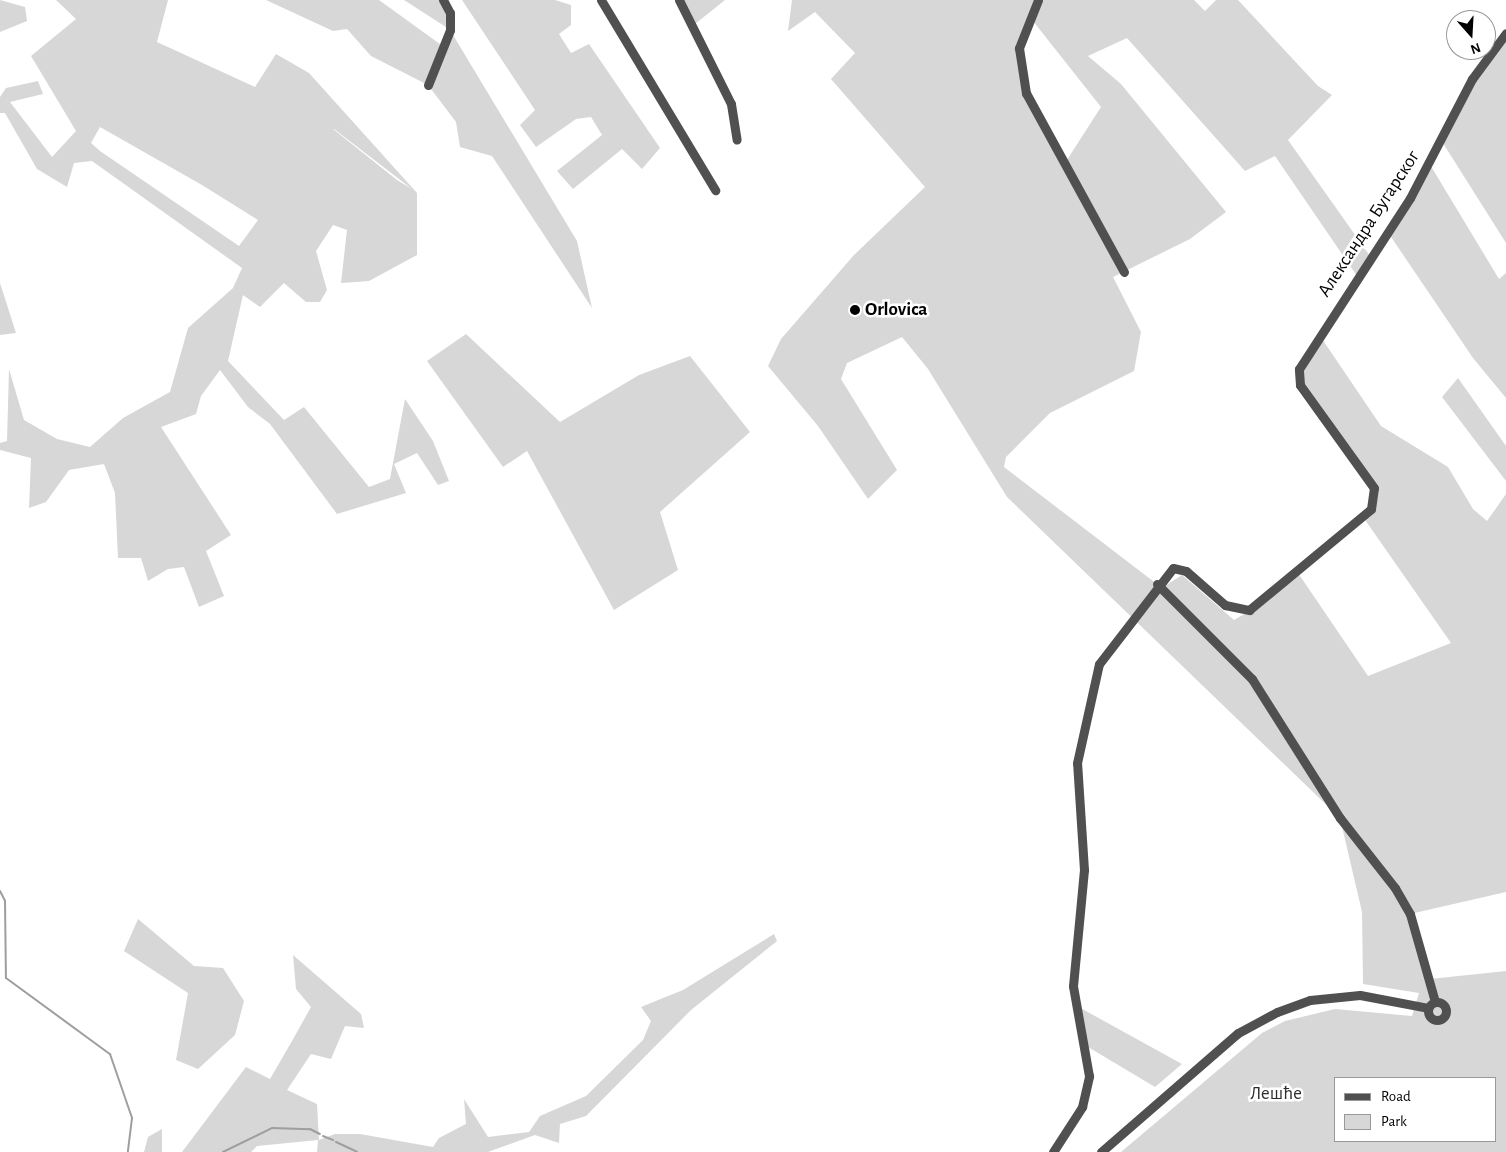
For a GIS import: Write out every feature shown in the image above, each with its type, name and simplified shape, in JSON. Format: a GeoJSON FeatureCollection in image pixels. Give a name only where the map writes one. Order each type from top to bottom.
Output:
{"type":"FeatureCollection","features":[{"type":"Feature","properties":{"kind":"street"},"geometry":{"type":"LineString","coordinates":[[428,85],[450,30],[450,13],[443,0]]}},
{"type":"Feature","properties":{"kind":"street"},"geometry":{"type":"LineString","coordinates":[[601,0],[666,104],[671,123],[715,190]]}},
{"type":"Feature","properties":{"kind":"street"},"geometry":{"type":"LineString","coordinates":[[679,0],[731,104],[737,140]]}},
{"type":"Feature","properties":{"kind":"street"},"geometry":{"type":"LineString","coordinates":[[1038,0],[1019,48],[1026,93],[1124,272]]}},
{"type":"Feature","properties":{"kind":"street","name":"Александра Бугарског"},"geometry":{"type":"LineString","coordinates":[[1157,584],[1168,571],[1181,568],[1224,605],[1253,609],[1371,510],[1374,488],[1300,384],[1301,361],[1410,198],[1472,79],[1506,32]]}},
{"type":"Feature","properties":{"kind":"street"},"geometry":{"type":"LineString","coordinates":[[1054,1152],[1082,1107],[1089,1076],[1074,986],[1084,870],[1076,794],[1078,748],[1099,664],[1157,584],[1252,679],[1340,818],[1396,888],[1410,914],[1435,1002],[1446,1008],[1442,1018],[1430,1017],[1428,1008]]}},
{"type":"Feature","properties":{"kind":"street"},"geometry":{"type":"LineString","coordinates":[[1101,1152],[1238,1033],[1277,1012],[1310,1000],[1360,995],[1428,1008]]}},
{"type":"Feature","properties":{"kind":"street"},"geometry":{"type":"LineString","coordinates":[[1428,1008],[1435,1002]]}},
{"type":"Feature","properties":{"kind":"green space"},"geometry":{"type":"Polygon","coordinates":[[[0,0],[25,7],[27,21],[0,32],[0,0]]]}},
{"type":"Feature","properties":{"kind":"green space"},"geometry":{"type":"Polygon","coordinates":[[[56,0],[168,0],[157,42],[255,87],[276,54],[309,73],[417,193],[417,255],[369,281],[341,283],[347,230],[333,225],[316,251],[327,290],[320,302],[306,302],[284,283],[260,307],[243,295],[228,361],[284,420],[304,407],[369,487],[390,479],[405,399],[433,441],[449,481],[438,485],[417,453],[394,464],[406,493],[337,514],[270,424],[248,407],[220,370],[201,396],[196,414],[161,427],[231,535],[206,551],[224,596],[199,607],[184,567],[168,569],[148,581],[141,558],[118,558],[115,493],[104,464],[69,470],[46,502],[29,508],[31,458],[0,450],[0,443],[7,441],[9,369],[24,420],[57,439],[90,447],[123,418],[170,392],[188,328],[233,288],[242,268],[92,161],[74,163],[67,187],[37,169],[5,113],[0,113],[0,97],[6,88],[38,81],[43,94],[10,102],[52,157],[76,131],[31,56],[76,19],[56,0]],[[100,127],[91,143],[100,151],[239,246],[258,220],[202,185],[100,127]],[[334,129],[397,180],[412,189],[334,129]]]}},
{"type":"Feature","properties":{"kind":"green space"},"geometry":{"type":"Polygon","coordinates":[[[266,0],[379,0],[444,47],[449,29],[404,0],[442,0],[450,30],[577,241],[592,308],[492,156],[460,147],[456,122],[428,85],[371,56],[347,29],[333,31],[266,0]]]}},
{"type":"Feature","properties":{"kind":"green space"},"geometry":{"type":"Polygon","coordinates":[[[462,0],[555,0],[571,5],[571,25],[559,34],[571,53],[589,44],[660,148],[642,169],[622,149],[573,189],[557,171],[602,135],[591,117],[576,119],[536,147],[520,125],[535,110],[462,0]]]}},
{"type":"Feature","properties":{"kind":"green space"},"geometry":{"type":"Polygon","coordinates":[[[682,0],[725,0],[695,24],[682,0]]]}},
{"type":"Feature","properties":{"kind":"green space","name":"Лешће"},"geometry":{"type":"Polygon","coordinates":[[[792,0],[1194,0],[1205,11],[1216,0],[1238,0],[1318,86],[1332,95],[1288,140],[1370,256],[1357,276],[1275,156],[1245,171],[1127,38],[1088,56],[1121,84],[1226,212],[1190,239],[1113,277],[1141,332],[1134,371],[1050,413],[1006,457],[1004,467],[1162,588],[1182,575],[1234,620],[1253,609],[1296,570],[1368,676],[1451,643],[1363,517],[1374,503],[1374,488],[1298,378],[1318,333],[1381,426],[1448,467],[1473,509],[1487,521],[1506,494],[1506,892],[1410,914],[1430,979],[1506,971],[1506,1152],[1121,1152],[1262,1033],[1285,1021],[1335,1009],[1412,1016],[1419,993],[1363,984],[1362,912],[1340,818],[1007,497],[928,369],[902,337],[847,363],[841,379],[897,470],[868,499],[818,426],[768,366],[781,339],[854,255],[925,187],[831,79],[855,53],[815,12],[788,31],[792,0]],[[1029,16],[1019,48],[1023,81],[1065,163],[1101,107],[1029,16]]]}},
{"type":"Feature","properties":{"kind":"green space"},"geometry":{"type":"Polygon","coordinates":[[[1506,33],[1506,243],[1441,140],[1462,96],[1487,60],[1496,60],[1496,47],[1506,33]]]}},
{"type":"Feature","properties":{"kind":"green space"},"geometry":{"type":"Polygon","coordinates":[[[1429,163],[1499,279],[1506,273],[1506,398],[1473,358],[1387,231],[1429,163]]]}},
{"type":"Feature","properties":{"kind":"green space"},"geometry":{"type":"Polygon","coordinates":[[[0,283],[16,333],[0,335],[0,283]]]}},
{"type":"Feature","properties":{"kind":"green space"},"geometry":{"type":"Polygon","coordinates":[[[466,334],[560,422],[639,375],[690,356],[750,432],[660,512],[678,570],[614,610],[527,451],[503,467],[427,361],[466,334]]]}},
{"type":"Feature","properties":{"kind":"green space"},"geometry":{"type":"Polygon","coordinates":[[[1458,378],[1506,446],[1506,481],[1442,397],[1458,378]]]}},
{"type":"Feature","properties":{"kind":"green space"},"geometry":{"type":"Polygon","coordinates":[[[138,919],[194,966],[223,968],[244,1001],[235,1035],[198,1069],[176,1060],[188,993],[124,951],[138,919]]]}},
{"type":"Feature","properties":{"kind":"green space"},"geometry":{"type":"Polygon","coordinates":[[[774,934],[777,941],[691,1010],[586,1116],[560,1124],[559,1143],[535,1135],[488,1152],[317,1152],[318,1140],[257,1146],[251,1152],[182,1152],[246,1067],[270,1079],[292,1041],[311,1007],[296,989],[293,955],[361,1014],[364,1028],[345,1026],[331,1059],[311,1054],[287,1090],[317,1104],[319,1140],[335,1134],[360,1134],[433,1147],[439,1138],[466,1124],[464,1099],[488,1137],[529,1132],[540,1116],[586,1096],[643,1040],[651,1021],[641,1007],[683,990],[774,934]]]}},
{"type":"Feature","properties":{"kind":"green space"},"geometry":{"type":"Polygon","coordinates":[[[1075,1005],[1182,1064],[1155,1087],[1083,1044],[1075,1005]]]}},
{"type":"Feature","properties":{"kind":"green space"},"geometry":{"type":"Polygon","coordinates":[[[162,1129],[162,1152],[144,1152],[148,1137],[162,1129]]]}},
{"type":"Feature","properties":{"kind":"waterway"},"geometry":{"type":"LineString","coordinates":[[0,891],[5,901],[6,978],[110,1054],[132,1118],[128,1152]]}},
{"type":"Feature","properties":{"kind":"waterway"},"geometry":{"type":"LineString","coordinates":[[223,1152],[272,1128],[310,1129],[320,1134]]}},
{"type":"Feature","properties":{"kind":"waterway"},"geometry":{"type":"LineString","coordinates":[[323,1136],[333,1140]]}},
{"type":"Feature","properties":{"kind":"waterway"},"geometry":{"type":"LineString","coordinates":[[336,1142],[357,1152]]}},
{"type":"Feature","properties":{"kind":"place","name":"Orlovica"},"geometry":{"type":"Point","coordinates":[855,310]}}]}
